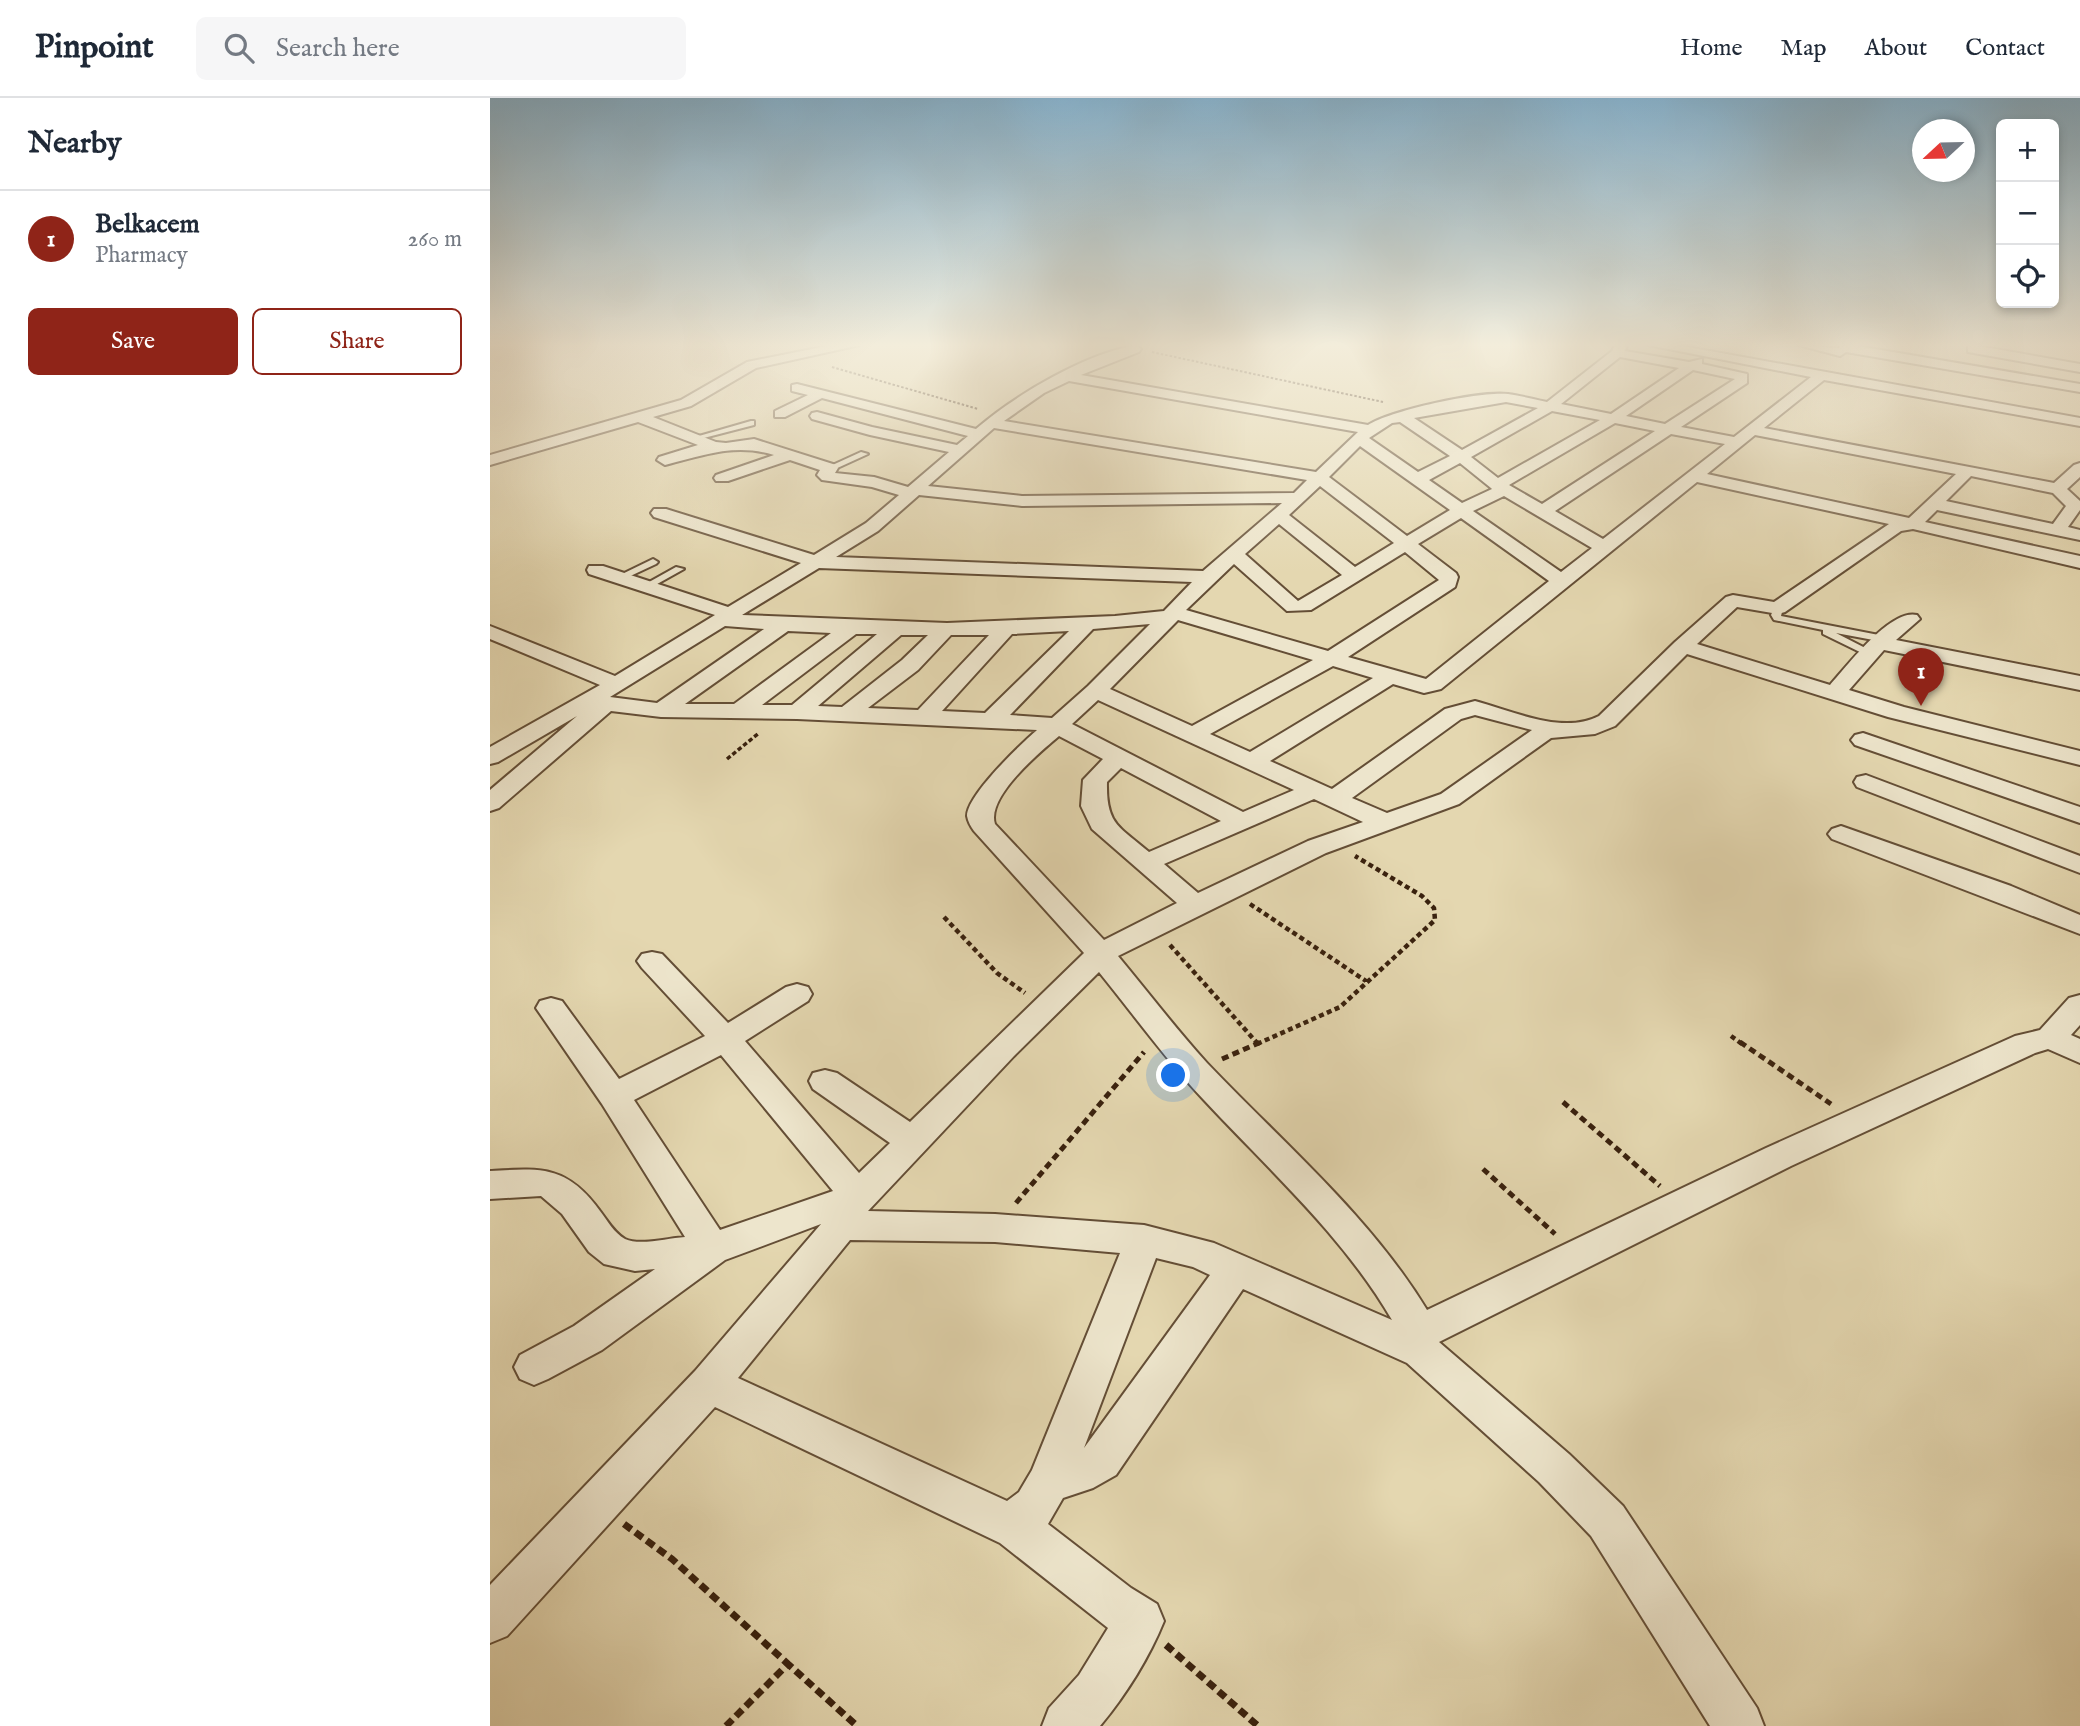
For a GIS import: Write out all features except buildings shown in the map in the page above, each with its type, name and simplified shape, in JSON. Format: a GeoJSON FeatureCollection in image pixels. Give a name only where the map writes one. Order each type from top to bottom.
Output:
{"type":"FeatureCollection","features":[{"type":"Feature","properties":{"kind":"street"},"geometry":{"type":"LineString","coordinates":[[490,460],[625,421]]}},
{"type":"Feature","properties":{"kind":"street"},"geometry":{"type":"LineString","coordinates":[[650,421],[713,446],[726,448],[754,443],[830,468],[825,475],[828,477],[874,482],[914,492],[1022,501],[1298,498]]}},
{"type":"Feature","properties":{"kind":"street"},"geometry":{"type":"LineString","coordinates":[[835,421],[961,450]]}},
{"type":"Feature","properties":{"kind":"street"},"geometry":{"type":"LineString","coordinates":[[974,421],[1319,477],[1450,577],[1448,583],[1330,659],[1192,735]]}},
{"type":"Feature","properties":{"kind":"street"},"geometry":{"type":"LineString","coordinates":[[490,757],[603,696],[885,518],[995,421]]}},
{"type":"Feature","properties":{"kind":"street"},"geometry":{"type":"LineString","coordinates":[[1297,421],[1364,434],[1416,480],[1561,581]]}},
{"type":"Feature","properties":{"kind":"street"},"geometry":{"type":"LineString","coordinates":[[1391,421],[1364,434],[1298,498],[1208,577],[1096,691],[1018,759],[982,806],[980,817],[983,826],[1100,954],[1195,1070],[1294,1170],[1344,1227],[1394,1292],[1421,1341],[1607,1521],[1739,1726]]}},
{"type":"Feature","properties":{"kind":"street"},"geometry":{"type":"LineString","coordinates":[[1398,421],[1462,457],[1501,487],[1604,547]]}},
{"type":"Feature","properties":{"kind":"street"},"geometry":{"type":"LineString","coordinates":[[1475,421],[1500,436]]}},
{"type":"Feature","properties":{"kind":"street"},"geometry":{"type":"LineString","coordinates":[[1416,480],[1526,421]]}},
{"type":"Feature","properties":{"kind":"street"},"geometry":{"type":"LineString","coordinates":[[1234,554],[1294,607],[1304,606],[1609,421]]}},
{"type":"Feature","properties":{"kind":"street"},"geometry":{"type":"LineString","coordinates":[[1628,421],[1667,429],[1744,436],[2068,484]]}},
{"type":"Feature","properties":{"kind":"street"},"geometry":{"type":"LineString","coordinates":[[1542,512],[1679,421]]}},
{"type":"Feature","properties":{"kind":"street"},"geometry":{"type":"LineString","coordinates":[[596,570],[647,586],[726,617],[782,625],[1005,629],[1085,626],[1173,615],[1416,685],[1428,685],[1433,684],[1760,421]]}},
{"type":"Feature","properties":{"kind":"street"},"geometry":{"type":"LineString","coordinates":[[665,460],[713,446]]}},
{"type":"Feature","properties":{"kind":"street"},"geometry":{"type":"LineString","coordinates":[[708,464],[765,447]]}},
{"type":"Feature","properties":{"kind":"street"},"geometry":{"type":"LineString","coordinates":[[722,478],[791,455]]}},
{"type":"Feature","properties":{"kind":"street"},"geometry":{"type":"LineString","coordinates":[[2068,484],[2080,467]]}},
{"type":"Feature","properties":{"kind":"street"},"geometry":{"type":"LineString","coordinates":[[490,1619],[709,1384],[849,1211],[912,1141],[1100,954],[1227,889],[1331,842],[1450,799],[1545,732],[1595,727],[1607,721],[1682,646],[1733,601],[1778,608],[1896,527],[1913,524],[1968,471]]}},
{"type":"Feature","properties":{"kind":"street"},"geometry":{"type":"LineString","coordinates":[[1694,476],[2080,562]]}},
{"type":"Feature","properties":{"kind":"street"},"geometry":{"type":"LineString","coordinates":[[2057,530],[2078,504],[2068,484]]}},
{"type":"Feature","properties":{"kind":"street"},"geometry":{"type":"LineString","coordinates":[[1934,504],[2080,536]]}},
{"type":"Feature","properties":{"kind":"street"},"geometry":{"type":"LineString","coordinates":[[660,513],[817,562],[1208,577]]}},
{"type":"Feature","properties":{"kind":"street"},"geometry":{"type":"LineString","coordinates":[[1279,515],[1354,575]]}},
{"type":"Feature","properties":{"kind":"street"},"geometry":{"type":"LineString","coordinates":[[1835,693],[1877,645],[1910,619]]}},
{"type":"Feature","properties":{"kind":"street"},"geometry":{"type":"LineString","coordinates":[[661,710],[782,625]]}},
{"type":"Feature","properties":{"kind":"street"},"geometry":{"type":"LineString","coordinates":[[991,720],[1047,667],[1085,626]]}},
{"type":"Feature","properties":{"kind":"street"},"geometry":{"type":"LineString","coordinates":[[738,711],[852,627]]}},
{"type":"Feature","properties":{"kind":"street"},"geometry":{"type":"LineString","coordinates":[[797,712],[897,628]]}},
{"type":"Feature","properties":{"kind":"street"},"geometry":{"type":"LineString","coordinates":[[847,714],[910,665],[946,629]]}},
{"type":"Feature","properties":{"kind":"street"},"geometry":{"type":"LineString","coordinates":[[923,718],[1005,629]]}},
{"type":"Feature","properties":{"kind":"street"},"geometry":{"type":"LineString","coordinates":[[490,632],[603,696],[661,710],[847,714],[991,720],[1056,726],[1242,821]]}},
{"type":"Feature","properties":{"kind":"street"},"geometry":{"type":"LineString","coordinates":[[1877,645],[2080,683]]}},
{"type":"Feature","properties":{"kind":"street"},"geometry":{"type":"LineString","coordinates":[[1682,646],[1896,712],[2080,758]]}},
{"type":"Feature","properties":{"kind":"street"},"geometry":{"type":"LineString","coordinates":[[1251,762],[1389,677]]}},
{"type":"Feature","properties":{"kind":"street"},"geometry":{"type":"LineString","coordinates":[[1428,685],[1470,709],[1558,730]]}},
{"type":"Feature","properties":{"kind":"street"},"geometry":{"type":"LineString","coordinates":[[1096,691],[1385,822]]}},
{"type":"Feature","properties":{"kind":"street"},"geometry":{"type":"LineString","coordinates":[[490,803],[603,696]]}},
{"type":"Feature","properties":{"kind":"street"},"geometry":{"type":"LineString","coordinates":[[1145,863],[1242,821],[1324,794],[1453,714],[1470,709]]}},
{"type":"Feature","properties":{"kind":"street"},"geometry":{"type":"LineString","coordinates":[[1863,740],[2080,815]]}},
{"type":"Feature","properties":{"kind":"street"},"geometry":{"type":"LineString","coordinates":[[1118,758],[1095,780],[1094,806],[1101,824],[1195,905]]}},
{"type":"Feature","properties":{"kind":"street"},"geometry":{"type":"LineString","coordinates":[[1866,782],[2080,865]]}},
{"type":"Feature","properties":{"kind":"street"},"geometry":{"type":"LineString","coordinates":[[1842,834],[2001,892],[2080,925]]}},
{"type":"Feature","properties":{"kind":"street"},"geometry":{"type":"LineString","coordinates":[[652,961],[726,1038],[817,1145],[849,1211]]}},
{"type":"Feature","properties":{"kind":"street"},"geometry":{"type":"LineString","coordinates":[[614,1097],[726,1038],[797,994]]}},
{"type":"Feature","properties":{"kind":"street"},"geometry":{"type":"LineString","coordinates":[[534,1367],[588,1338],[712,1250],[761,1229],[849,1211],[995,1228],[1144,1240],[1201,1254],[1235,1270],[1421,1341],[1580,1256],[1855,1121],[2026,1044],[2066,1045],[2080,1005]]}},
{"type":"Feature","properties":{"kind":"street"},"geometry":{"type":"LineString","coordinates":[[551,1008],[614,1097],[712,1250]]}},
{"type":"Feature","properties":{"kind":"street"},"geometry":{"type":"LineString","coordinates":[[825,1081],[912,1141]]}},
{"type":"Feature","properties":{"kind":"street"},"geometry":{"type":"LineString","coordinates":[[490,1185],[536,1182],[550,1184],[575,1204],[602,1242],[617,1253],[635,1256],[712,1250]]}},
{"type":"Feature","properties":{"kind":"street"},"geometry":{"type":"LineString","coordinates":[[1012,1524],[1035,1507],[1049,1482],[1144,1240]]}},
{"type":"Feature","properties":{"kind":"street"},"geometry":{"type":"LineString","coordinates":[[1049,1482],[1078,1474],[1101,1461],[1235,1270]]}},
{"type":"Feature","properties":{"kind":"street"},"geometry":{"type":"LineString","coordinates":[[709,1384],[996,1520],[1012,1524],[1114,1605],[1140,1621],[1096,1692],[1067,1726]]}},
{"type":"Feature","properties":{"kind":"lane"},"geometry":{"type":"LineString","coordinates":[[696,438],[751,423]]}},
{"type":"Feature","properties":{"kind":"lane"},"geometry":{"type":"LineString","coordinates":[[830,468],[864,454]]}},
{"type":"Feature","properties":{"kind":"lane"},"geometry":{"type":"LineString","coordinates":[[621,577],[653,562]]}},
{"type":"Feature","properties":{"kind":"lane"},"geometry":{"type":"LineString","coordinates":[[647,586],[679,569]]}},
{"type":"Feature","properties":{"kind":"lane"},"geometry":{"type":"LineString","coordinates":[[1778,608],[1778,618],[1813,624],[1877,645]]}},
{"type":"Feature","properties":{"kind":"lane"},"geometry":{"type":"LineString","coordinates":[[1813,624],[1877,645]]}},
{"type":"Feature","properties":{"kind":"path"},"geometry":{"type":"LineString","coordinates":[[982,421],[991,424]]}},
{"type":"Feature","properties":{"kind":"path"},"geometry":{"type":"LineString","coordinates":[[1195,1070],[1339,1007],[1435,920],[1434,908],[1422,896],[1331,842]]}},
{"type":"Feature","properties":{"kind":"path"},"geometry":{"type":"LineString","coordinates":[[1227,889],[1366,981]]}},
{"type":"Feature","properties":{"kind":"path"},"geometry":{"type":"LineString","coordinates":[[944,917],[997,973],[1046,1008]]}},
{"type":"Feature","properties":{"kind":"path"},"geometry":{"type":"LineString","coordinates":[[1153,926],[1258,1044]]}},
{"type":"Feature","properties":{"kind":"path"},"geometry":{"type":"LineString","coordinates":[[995,1228],[1163,1030]]}},
{"type":"Feature","properties":{"kind":"path"},"geometry":{"type":"LineString","coordinates":[[1731,1035],[1855,1121]]}},
{"type":"Feature","properties":{"kind":"path"},"geometry":{"type":"LineString","coordinates":[[1563,1102],[1681,1205]]}},
{"type":"Feature","properties":{"kind":"path"},"geometry":{"type":"LineString","coordinates":[[1483,1169],[1580,1256]]}},
{"type":"Feature","properties":{"kind":"path"},"geometry":{"type":"LineString","coordinates":[[597,1504],[672,1559],[857,1726]]}},
{"type":"Feature","properties":{"kind":"path"},"geometry":{"type":"LineString","coordinates":[[1140,1621],[1258,1726]]}},
{"type":"Feature","properties":{"kind":"path"},"geometry":{"type":"LineString","coordinates":[[726,1726],[788,1664]]}},
{"type":"Feature","properties":{"kind":"place","name":"Belkacem"},"geometry":{"type":"Point","coordinates":[1921,706]}}]}
